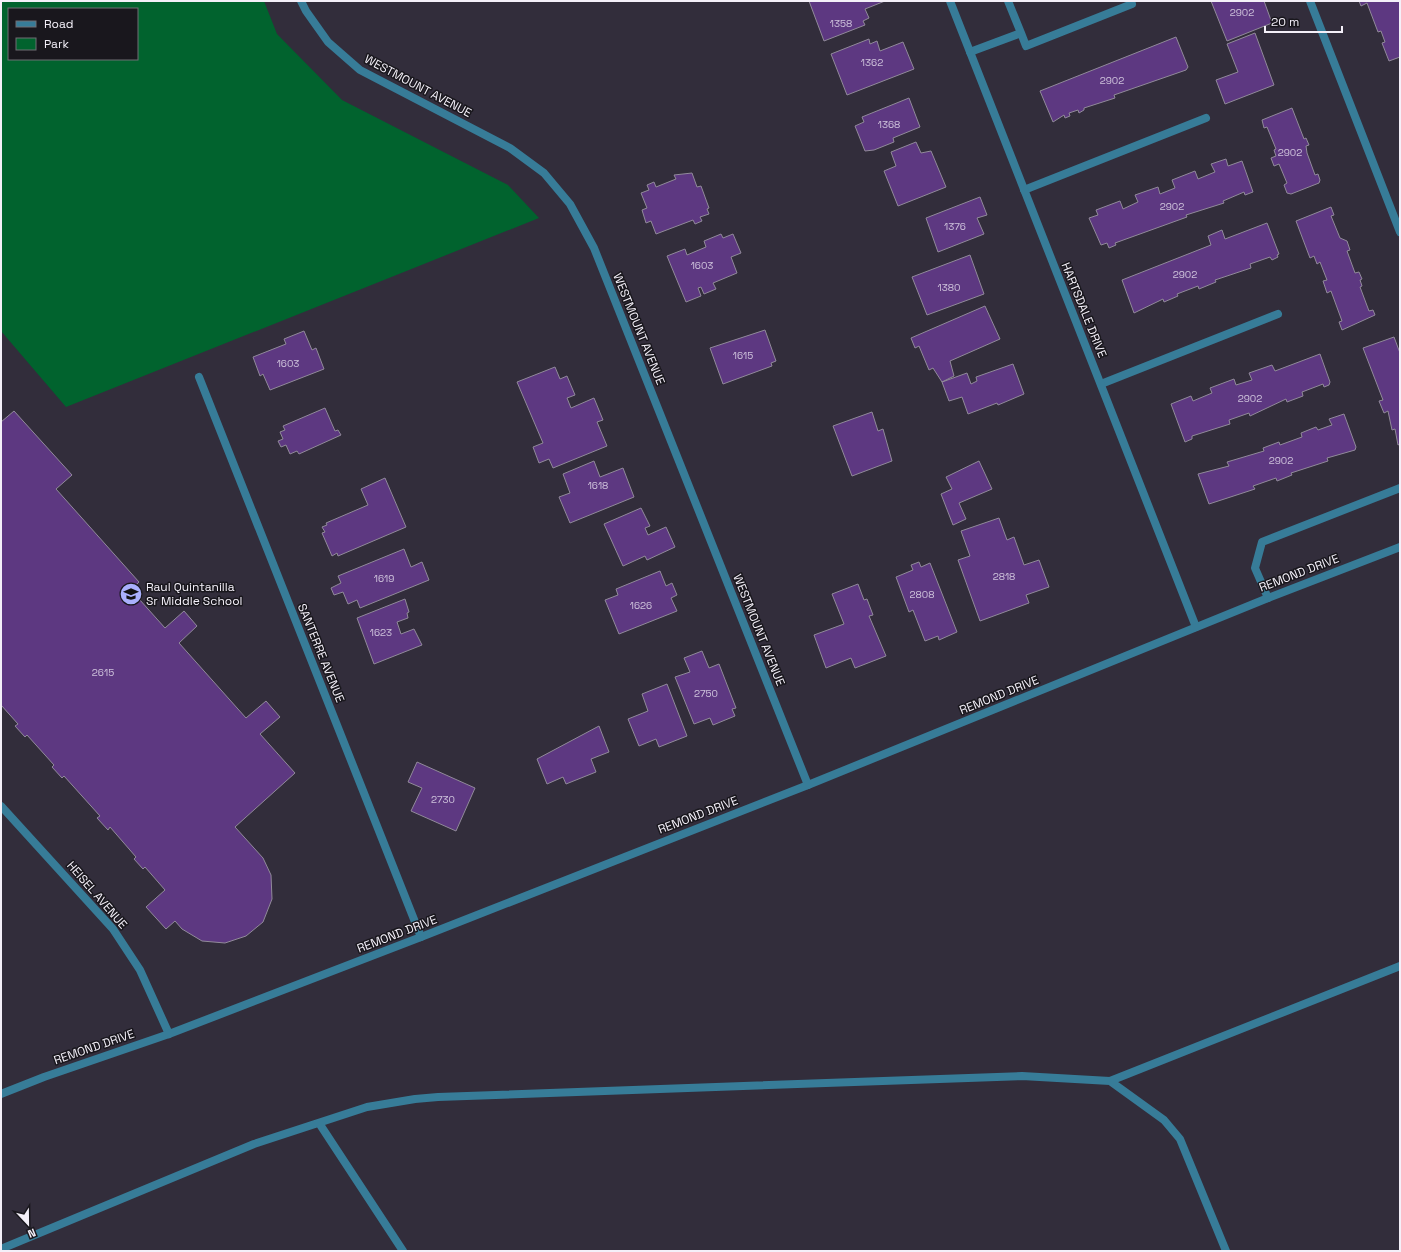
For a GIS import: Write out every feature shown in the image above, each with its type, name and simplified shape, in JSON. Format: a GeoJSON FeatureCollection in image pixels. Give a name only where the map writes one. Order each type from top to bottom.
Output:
{"type":"FeatureCollection","features":[{"type":"Feature","properties":{"kind":"street","name":"WESTMOUNT AVENUE"},"geometry":{"type":"LineString","coordinates":[[301,1],[306,11],[328,42],[360,70],[510,148],[544,173],[570,204],[594,248],[808,785]]}},
{"type":"Feature","properties":{"kind":"street","name":"HARTSDALE DRIVE"},"geometry":{"type":"LineString","coordinates":[[950,1],[1196,627]]}},
{"type":"Feature","properties":{"kind":"street"},"geometry":{"type":"LineString","coordinates":[[1008,1],[1026,46],[1132,4],[1131,1]]}},
{"type":"Feature","properties":{"kind":"street"},"geometry":{"type":"LineString","coordinates":[[1310,1],[1400,232]]}},
{"type":"Feature","properties":{"kind":"street"},"geometry":{"type":"LineString","coordinates":[[970,52],[1021,33]]}},
{"type":"Feature","properties":{"kind":"street"},"geometry":{"type":"LineString","coordinates":[[1024,190],[1206,118]]}},
{"type":"Feature","properties":{"kind":"street"},"geometry":{"type":"LineString","coordinates":[[1101,384],[1278,314]]}},
{"type":"Feature","properties":{"kind":"street","name":"SANTERRE AVENUE"},"geometry":{"type":"LineString","coordinates":[[199,377],[421,937]]}},
{"type":"Feature","properties":{"kind":"street"},"geometry":{"type":"LineString","coordinates":[[1268,598],[1255,568],[1262,542],[1400,488]]}},
{"type":"Feature","properties":{"kind":"street","name":"REMOND DRIVE"},"geometry":{"type":"LineString","coordinates":[[1,1094],[44,1077],[169,1034],[421,937],[808,785],[1268,598],[1400,547]]}},
{"type":"Feature","properties":{"kind":"street","name":"HEISEL AVENUE"},"geometry":{"type":"LineString","coordinates":[[1,806],[113,929],[140,970],[169,1034]]}},
{"type":"Feature","properties":{"kind":"street"},"geometry":{"type":"LineString","coordinates":[[1,1249],[254,1144],[367,1107],[415,1099],[438,1097],[1022,1076],[1110,1081],[1400,966]]}},
{"type":"Feature","properties":{"kind":"street"},"geometry":{"type":"LineString","coordinates":[[1110,1081],[1164,1120],[1180,1139],[1226,1251]]}},
{"type":"Feature","properties":{"kind":"street"},"geometry":{"type":"LineString","coordinates":[[319,1123],[403,1251]]}},
{"type":"Feature","properties":{"kind":"green space"},"geometry":{"type":"Polygon","coordinates":[[[1,1],[264,1],[277,34],[342,100],[508,185],[539,218],[66,407],[1,331],[1,1]]]}},
{"type":"Feature","properties":{"kind":"building"},"geometry":{"type":"Polygon","coordinates":[[[809,1],[885,1],[865,9],[869,18],[863,21],[865,25],[824,41],[809,1]]]}},
{"type":"Feature","properties":{"kind":"building"},"geometry":{"type":"Polygon","coordinates":[[[1211,1],[1264,1],[1272,23],[1227,41],[1211,1]]]}},
{"type":"Feature","properties":{"kind":"building"},"geometry":{"type":"Polygon","coordinates":[[[1359,1],[1400,1],[1400,57],[1389,61],[1382,43],[1385,42],[1381,31],[1378,32],[1367,3],[1361,6],[1359,1]]]}},
{"type":"Feature","properties":{"kind":"building"},"geometry":{"type":"Polygon","coordinates":[[[1255,33],[1274,85],[1225,104],[1216,80],[1238,72],[1227,44],[1255,33]]]}},
{"type":"Feature","properties":{"kind":"building"},"geometry":{"type":"Polygon","coordinates":[[[1176,37],[1188,67],[1186,70],[1114,95],[1115,98],[1084,108],[1084,110],[1079,113],[1078,110],[1069,113],[1070,116],[1065,118],[1064,115],[1053,122],[1040,91],[1176,37]]]}},
{"type":"Feature","properties":{"kind":"building"},"geometry":{"type":"Polygon","coordinates":[[[869,39],[870,44],[877,41],[880,51],[903,42],[914,69],[847,95],[831,54],[869,39]]]}},
{"type":"Feature","properties":{"kind":"building"},"geometry":{"type":"Polygon","coordinates":[[[909,98],[920,127],[893,138],[894,142],[874,150],[865,151],[855,126],[864,122],[862,117],[909,98]]]}},
{"type":"Feature","properties":{"kind":"building"},"geometry":{"type":"Polygon","coordinates":[[[1292,108],[1304,139],[1306,138],[1309,145],[1306,146],[1307,153],[1315,175],[1318,174],[1320,180],[1319,183],[1291,194],[1287,193],[1284,185],[1287,183],[1279,164],[1274,166],[1271,158],[1276,156],[1274,150],[1276,149],[1267,127],[1264,128],[1262,120],[1292,108]]]}},
{"type":"Feature","properties":{"kind":"building"},"geometry":{"type":"Polygon","coordinates":[[[916,142],[921,153],[931,151],[946,187],[898,206],[884,171],[896,166],[891,152],[916,142]]]}},
{"type":"Feature","properties":{"kind":"building"},"geometry":{"type":"Polygon","coordinates":[[[1226,159],[1228,166],[1242,161],[1253,192],[1245,195],[1244,192],[1223,201],[1224,203],[1186,215],[1187,217],[1115,243],[1116,245],[1109,248],[1107,243],[1101,245],[1089,218],[1098,215],[1096,210],[1120,201],[1123,209],[1138,202],[1135,195],[1158,187],[1160,194],[1175,188],[1172,180],[1195,171],[1198,179],[1215,172],[1211,164],[1226,159]]]}},
{"type":"Feature","properties":{"kind":"building"},"geometry":{"type":"Polygon","coordinates":[[[692,173],[697,187],[701,186],[709,208],[707,209],[709,214],[700,217],[702,221],[695,224],[693,220],[656,234],[651,221],[646,223],[642,210],[647,208],[641,193],[649,190],[647,185],[654,182],[656,187],[676,179],[674,175],[692,173]]]}},
{"type":"Feature","properties":{"kind":"building"},"geometry":{"type":"Polygon","coordinates":[[[980,197],[987,215],[977,218],[984,234],[938,252],[926,218],[980,197]]]}},
{"type":"Feature","properties":{"kind":"building"},"geometry":{"type":"Polygon","coordinates":[[[1331,207],[1334,215],[1331,216],[1340,238],[1347,241],[1350,250],[1347,251],[1355,273],[1359,272],[1362,279],[1360,280],[1362,286],[1360,287],[1369,311],[1373,310],[1375,315],[1342,330],[1339,322],[1342,321],[1331,291],[1327,293],[1323,281],[1327,280],[1320,262],[1317,264],[1314,256],[1310,258],[1296,221],[1331,207]]]}},
{"type":"Feature","properties":{"kind":"building"},"geometry":{"type":"Polygon","coordinates":[[[1267,223],[1279,254],[1277,255],[1278,257],[1272,260],[1270,257],[1250,264],[1251,268],[1215,280],[1216,282],[1199,289],[1198,286],[1177,294],[1178,296],[1164,302],[1163,299],[1134,313],[1122,280],[1211,245],[1208,236],[1222,230],[1225,239],[1267,223]]]}},
{"type":"Feature","properties":{"kind":"building"},"geometry":{"type":"Polygon","coordinates":[[[721,234],[723,238],[733,234],[741,253],[731,257],[737,273],[713,283],[716,289],[704,294],[701,287],[698,288],[701,296],[686,302],[667,256],[685,249],[687,255],[706,247],[704,241],[721,234]]]}},
{"type":"Feature","properties":{"kind":"building"},"geometry":{"type":"Polygon","coordinates":[[[970,255],[984,294],[927,315],[912,277],[970,255]]]}},
{"type":"Feature","properties":{"kind":"building"},"geometry":{"type":"Polygon","coordinates":[[[985,306],[1000,339],[950,361],[954,376],[942,382],[933,368],[929,370],[919,346],[915,348],[911,338],[985,306]]]}},
{"type":"Feature","properties":{"kind":"building"},"geometry":{"type":"Polygon","coordinates":[[[765,330],[776,361],[771,363],[772,366],[723,384],[710,348],[765,330]]]}},
{"type":"Feature","properties":{"kind":"building"},"geometry":{"type":"Polygon","coordinates":[[[304,331],[312,350],[316,348],[324,369],[270,390],[263,374],[260,376],[253,357],[286,344],[284,339],[304,331]]]}},
{"type":"Feature","properties":{"kind":"building"},"geometry":{"type":"Polygon","coordinates":[[[1394,337],[1400,353],[1400,444],[1398,445],[1395,429],[1392,430],[1388,411],[1384,413],[1379,401],[1383,400],[1363,348],[1394,337]]]}},
{"type":"Feature","properties":{"kind":"building"},"geometry":{"type":"Polygon","coordinates":[[[1320,354],[1330,382],[1329,385],[1324,387],[1323,384],[1302,392],[1303,396],[1287,402],[1286,399],[1250,416],[1249,413],[1229,420],[1230,424],[1192,436],[1192,439],[1185,442],[1171,404],[1191,396],[1193,401],[1212,393],[1210,388],[1234,379],[1236,385],[1252,380],[1249,373],[1272,365],[1275,371],[1320,354]]]}},
{"type":"Feature","properties":{"kind":"building"},"geometry":{"type":"Polygon","coordinates":[[[1013,364],[1024,394],[998,405],[997,403],[968,414],[962,397],[949,401],[942,382],[967,373],[971,384],[977,381],[976,377],[1013,364]]]}},
{"type":"Feature","properties":{"kind":"building"},"geometry":{"type":"Polygon","coordinates":[[[555,367],[560,379],[567,376],[575,395],[567,398],[571,408],[594,398],[603,420],[597,422],[607,446],[553,468],[549,459],[539,463],[533,447],[543,443],[517,382],[555,367]]]}},
{"type":"Feature","properties":{"kind":"building"},"geometry":{"type":"Polygon","coordinates":[[[325,408],[335,431],[338,430],[341,435],[299,454],[297,451],[290,454],[286,445],[281,447],[278,441],[283,439],[280,432],[285,430],[283,426],[325,408]]]}},
{"type":"Feature","properties":{"kind":"building"},"geometry":{"type":"Polygon","coordinates":[[[14,411],[72,475],[56,489],[139,582],[131,590],[165,628],[184,611],[197,626],[179,643],[246,718],[266,701],[280,717],[260,734],[295,773],[235,827],[263,858],[271,875],[272,899],[263,922],[246,936],[225,943],[202,941],[182,929],[175,921],[166,929],[146,907],[165,890],[145,867],[143,869],[134,859],[136,857],[110,827],[108,830],[97,818],[100,816],[64,776],[62,778],[52,767],[54,765],[27,735],[25,737],[15,726],[18,724],[1,705],[1,422],[14,411]]]}},
{"type":"Feature","properties":{"kind":"building"},"geometry":{"type":"Polygon","coordinates":[[[872,412],[878,431],[883,429],[892,461],[852,476],[833,426],[872,412]]]}},
{"type":"Feature","properties":{"kind":"building"},"geometry":{"type":"Polygon","coordinates":[[[1344,414],[1356,447],[1355,450],[1327,458],[1328,461],[1291,473],[1292,475],[1277,481],[1276,478],[1253,486],[1255,489],[1209,504],[1198,474],[1229,466],[1227,462],[1264,451],[1263,448],[1279,442],[1280,445],[1302,437],[1301,433],[1316,427],[1318,430],[1332,425],[1329,419],[1344,414]]]}},
{"type":"Feature","properties":{"kind":"building"},"geometry":{"type":"Polygon","coordinates":[[[594,461],[600,477],[623,468],[634,497],[570,523],[559,497],[570,493],[563,474],[594,461]]]}},
{"type":"Feature","properties":{"kind":"building"},"geometry":{"type":"Polygon","coordinates":[[[979,461],[992,489],[959,503],[966,519],[953,525],[941,494],[952,489],[946,477],[979,461]]]}},
{"type":"Feature","properties":{"kind":"building"},"geometry":{"type":"Polygon","coordinates":[[[385,478],[406,527],[338,556],[337,553],[332,556],[322,533],[325,532],[322,527],[327,525],[326,523],[368,505],[361,489],[385,478]]]}},
{"type":"Feature","properties":{"kind":"building"},"geometry":{"type":"Polygon","coordinates":[[[641,508],[650,526],[645,528],[648,535],[666,527],[675,547],[647,560],[645,556],[623,566],[604,524],[641,508]]]}},
{"type":"Feature","properties":{"kind":"building"},"geometry":{"type":"Polygon","coordinates":[[[999,518],[1007,540],[1014,537],[1024,565],[1039,560],[1049,587],[1026,595],[1029,603],[980,621],[958,560],[970,556],[961,531],[999,518]]]}},
{"type":"Feature","properties":{"kind":"building"},"geometry":{"type":"Polygon","coordinates":[[[404,549],[411,567],[422,562],[429,580],[360,608],[357,600],[348,604],[343,592],[334,595],[331,588],[341,583],[338,576],[404,549]]]}},
{"type":"Feature","properties":{"kind":"building"},"geometry":{"type":"Polygon","coordinates":[[[919,562],[921,567],[930,563],[957,632],[939,640],[938,636],[925,641],[913,610],[909,612],[896,577],[913,570],[911,565],[919,562]]]}},
{"type":"Feature","properties":{"kind":"building"},"geometry":{"type":"Polygon","coordinates":[[[660,571],[666,586],[672,583],[677,595],[671,598],[677,611],[619,634],[605,600],[618,595],[616,589],[660,571]]]}},
{"type":"Feature","properties":{"kind":"building"},"geometry":{"type":"Polygon","coordinates":[[[858,584],[864,600],[867,599],[873,615],[869,616],[886,656],[855,668],[851,658],[826,668],[814,635],[844,624],[832,594],[858,584]]]}},
{"type":"Feature","properties":{"kind":"building"},"geometry":{"type":"Polygon","coordinates":[[[405,599],[409,612],[407,613],[408,618],[397,622],[401,634],[414,629],[422,645],[374,664],[357,618],[405,599]]]}},
{"type":"Feature","properties":{"kind":"building"},"geometry":{"type":"Polygon","coordinates":[[[702,651],[709,668],[719,664],[736,708],[732,709],[735,716],[713,725],[710,718],[694,724],[675,677],[690,672],[684,658],[702,651]]]}},
{"type":"Feature","properties":{"kind":"building"},"geometry":{"type":"Polygon","coordinates":[[[667,684],[687,736],[659,747],[656,739],[639,746],[628,719],[648,711],[642,694],[667,684]]]}},
{"type":"Feature","properties":{"kind":"building"},"geometry":{"type":"Polygon","coordinates":[[[599,726],[609,752],[591,759],[596,772],[566,784],[563,777],[547,784],[537,759],[599,726]]]}},
{"type":"Feature","properties":{"kind":"building"},"geometry":{"type":"Polygon","coordinates":[[[417,762],[475,788],[456,831],[411,811],[422,788],[408,782],[417,762]]]}},
{"type":"Feature","properties":{"kind":"place","name":"Raul Quintanilla Sr Middle School"},"geometry":{"type":"Point","coordinates":[131,594]}}]}
